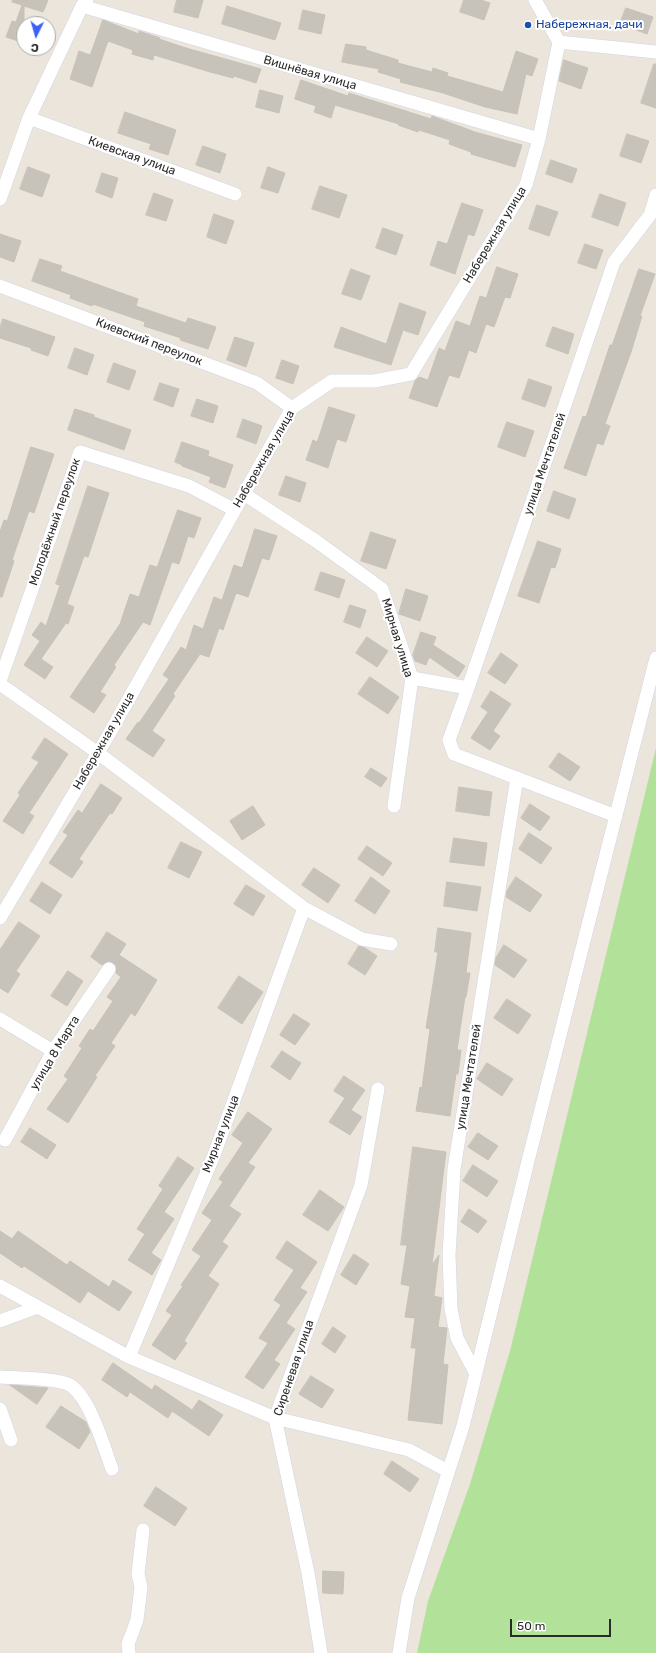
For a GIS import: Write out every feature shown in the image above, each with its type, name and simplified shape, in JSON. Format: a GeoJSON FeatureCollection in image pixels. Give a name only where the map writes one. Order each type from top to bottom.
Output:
{"type":"FeatureCollection","features":[{"type":"Feature","properties":{"kind":"street"},"geometry":{"type":"LineString","coordinates":[[535,0],[558,42],[656,52]]}},
{"type":"Feature","properties":{"kind":"street"},"geometry":{"type":"LineString","coordinates":[[0,199],[29,118],[84,3]]}},
{"type":"Feature","properties":{"kind":"street","name":"Вишнёвая улица"},"geometry":{"type":"LineString","coordinates":[[84,3],[539,139]]}},
{"type":"Feature","properties":{"kind":"street","name":"Набережная улица"},"geometry":{"type":"LineString","coordinates":[[0,918],[98,753],[292,408],[332,381],[374,381],[411,374],[526,185],[539,139],[558,42]]}},
{"type":"Feature","properties":{"kind":"street","name":"Киевская улица"},"geometry":{"type":"LineString","coordinates":[[29,118],[235,194]]}},
{"type":"Feature","properties":{"kind":"street","name":"улица Мечтателей"},"geometry":{"type":"LineString","coordinates":[[616,816],[454,754],[449,740],[614,262],[650,215],[656,195]]}},
{"type":"Feature","properties":{"kind":"street","name":"Киевский переулок"},"geometry":{"type":"LineString","coordinates":[[0,286],[257,383],[292,408]]}},
{"type":"Feature","properties":{"kind":"street","name":"Молодёжный переулок"},"geometry":{"type":"LineString","coordinates":[[0,683],[80,452],[189,486],[235,510]]}},
{"type":"Feature","properties":{"kind":"street","name":"Мирная улица"},"geometry":{"type":"LineString","coordinates":[[244,494],[382,588],[412,678],[394,806]]}},
{"type":"Feature","properties":{"kind":"street"},"geometry":{"type":"LineString","coordinates":[[399,1653],[408,1598],[463,1426],[530,1149],[656,658]]}},
{"type":"Feature","properties":{"kind":"street"},"geometry":{"type":"LineString","coordinates":[[412,678],[468,688]]}},
{"type":"Feature","properties":{"kind":"street"},"geometry":{"type":"LineString","coordinates":[[0,683],[98,753],[304,908],[362,939],[391,944]]}},
{"type":"Feature","properties":{"kind":"street","name":"улица Мечтателей"},"geometry":{"type":"LineString","coordinates":[[476,1374],[457,1338],[451,1308],[449,1255],[454,1169],[517,778]]}},
{"type":"Feature","properties":{"kind":"street","name":"Мирная улица"},"geometry":{"type":"LineString","coordinates":[[128,1356],[214,1155],[304,908]]}},
{"type":"Feature","properties":{"kind":"street","name":"улица 8 Марта"},"geometry":{"type":"LineString","coordinates":[[6,1140],[53,1051],[109,969]]}},
{"type":"Feature","properties":{"kind":"street"},"geometry":{"type":"LineString","coordinates":[[0,1019],[53,1051]]}},
{"type":"Feature","properties":{"kind":"street","name":"Сиреневая улица"},"geometry":{"type":"LineString","coordinates":[[321,1653],[308,1573],[275,1418],[361,1185],[378,1090]]}},
{"type":"Feature","properties":{"kind":"street"},"geometry":{"type":"LineString","coordinates":[[0,1286],[128,1356],[275,1418],[409,1450],[448,1471]]}},
{"type":"Feature","properties":{"kind":"street"},"geometry":{"type":"LineString","coordinates":[[0,1321],[38,1308]]}},
{"type":"Feature","properties":{"kind":"street"},"geometry":{"type":"LineString","coordinates":[[0,1377],[34,1379],[69,1385],[81,1398],[94,1418],[112,1469]]}},
{"type":"Feature","properties":{"kind":"street"},"geometry":{"type":"LineString","coordinates":[[0,1409],[11,1440]]}},
{"type":"Feature","properties":{"kind":"street"},"geometry":{"type":"LineString","coordinates":[[128,1653],[128,1644],[137,1620],[141,1587],[138,1574],[143,1530]]}},
{"type":"Feature","properties":{"kind":"green space"},"geometry":{"type":"Polygon","coordinates":[[[656,748],[656,1653],[417,1653],[428,1601],[470,1484],[510,1351],[656,748]]]}},
{"type":"Feature","properties":{"kind":"building"},"geometry":{"type":"Polygon","coordinates":[[[13,0],[48,0],[43,12],[24,6],[24,16],[18,16],[22,5],[12,2],[13,0]]]}},
{"type":"Feature","properties":{"kind":"building"},"geometry":{"type":"Polygon","coordinates":[[[177,0],[203,0],[198,18],[174,12],[177,0]]]}},
{"type":"Feature","properties":{"kind":"building"},"geometry":{"type":"Polygon","coordinates":[[[464,0],[481,0],[490,3],[484,20],[460,12],[464,0]]]}},
{"type":"Feature","properties":{"kind":"building"},"geometry":{"type":"Polygon","coordinates":[[[227,6],[281,23],[275,40],[222,24],[227,6]]]}},
{"type":"Feature","properties":{"kind":"building"},"geometry":{"type":"Polygon","coordinates":[[[626,8],[653,17],[647,34],[620,24],[626,8]]]}},
{"type":"Feature","properties":{"kind":"building"},"geometry":{"type":"Polygon","coordinates":[[[303,10],[325,15],[321,34],[299,29],[303,10]]]}},
{"type":"Feature","properties":{"kind":"building"},"geometry":{"type":"Polygon","coordinates":[[[103,20],[139,34],[139,31],[186,48],[261,69],[256,83],[234,76],[233,78],[210,72],[154,55],[153,60],[132,54],[133,50],[108,41],[92,87],[70,79],[79,51],[90,55],[103,20]]]}},
{"type":"Feature","properties":{"kind":"building"},"geometry":{"type":"Polygon","coordinates":[[[12,21],[16,22],[16,40],[6,37],[12,21]]]}},
{"type":"Feature","properties":{"kind":"building"},"geometry":{"type":"Polygon","coordinates":[[[346,44],[366,47],[366,50],[398,60],[398,63],[432,72],[433,68],[448,73],[447,76],[503,92],[516,51],[538,59],[532,76],[526,74],[517,114],[485,107],[443,93],[400,82],[401,79],[378,72],[379,69],[342,62],[346,44]]]}},
{"type":"Feature","properties":{"kind":"building"},"geometry":{"type":"Polygon","coordinates":[[[564,60],[588,68],[581,89],[559,81],[564,60]]]}},
{"type":"Feature","properties":{"kind":"building"},"geometry":{"type":"Polygon","coordinates":[[[654,64],[656,64],[656,108],[641,103],[654,64]]]}},
{"type":"Feature","properties":{"kind":"building"},"geometry":{"type":"Polygon","coordinates":[[[301,80],[348,96],[349,93],[431,119],[432,116],[475,132],[522,145],[515,167],[471,154],[471,152],[449,144],[450,140],[419,130],[418,132],[398,125],[399,124],[335,105],[331,118],[314,112],[316,106],[295,99],[301,80]]]}},
{"type":"Feature","properties":{"kind":"building"},"geometry":{"type":"Polygon","coordinates":[[[260,90],[283,96],[279,113],[256,107],[260,90]]]}},
{"type":"Feature","properties":{"kind":"building"},"geometry":{"type":"Polygon","coordinates":[[[125,112],[176,130],[168,155],[149,149],[151,144],[118,133],[125,112]]]}},
{"type":"Feature","properties":{"kind":"building"},"geometry":{"type":"Polygon","coordinates":[[[627,134],[649,141],[641,163],[620,156],[627,134]]]}},
{"type":"Feature","properties":{"kind":"building"},"geometry":{"type":"Polygon","coordinates":[[[203,146],[226,154],[220,173],[196,165],[203,146]]]}},
{"type":"Feature","properties":{"kind":"building"},"geometry":{"type":"Polygon","coordinates":[[[551,160],[577,169],[572,183],[546,174],[551,160]]]}},
{"type":"Feature","properties":{"kind":"building"},"geometry":{"type":"Polygon","coordinates":[[[28,167],[50,175],[42,197],[20,189],[28,167]]]}},
{"type":"Feature","properties":{"kind":"building"},"geometry":{"type":"Polygon","coordinates":[[[268,167],[285,173],[278,193],[261,188],[268,167]]]}},
{"type":"Feature","properties":{"kind":"building"},"geometry":{"type":"Polygon","coordinates":[[[102,173],[118,178],[112,198],[96,192],[102,173]]]}},
{"type":"Feature","properties":{"kind":"building"},"geometry":{"type":"Polygon","coordinates":[[[320,186],[347,195],[339,218],[312,209],[320,186]]]}},
{"type":"Feature","properties":{"kind":"building"},"geometry":{"type":"Polygon","coordinates":[[[154,193],[173,200],[166,221],[146,215],[154,193]]]}},
{"type":"Feature","properties":{"kind":"building"},"geometry":{"type":"Polygon","coordinates":[[[600,194],[626,203],[618,226],[592,217],[600,194]]]}},
{"type":"Feature","properties":{"kind":"building"},"geometry":{"type":"Polygon","coordinates":[[[462,203],[483,210],[474,236],[468,234],[455,274],[430,265],[438,241],[447,244],[462,203]]]}},
{"type":"Feature","properties":{"kind":"building"},"geometry":{"type":"Polygon","coordinates":[[[537,205],[558,212],[549,236],[529,229],[537,205]]]}},
{"type":"Feature","properties":{"kind":"building"},"geometry":{"type":"Polygon","coordinates":[[[214,214],[234,221],[226,244],[207,237],[214,214]]]}},
{"type":"Feature","properties":{"kind":"building"},"geometry":{"type":"Polygon","coordinates":[[[383,228],[403,235],[396,255],[376,248],[383,228]]]}},
{"type":"Feature","properties":{"kind":"building"},"geometry":{"type":"Polygon","coordinates":[[[0,234],[21,241],[14,262],[0,257],[0,234]]]}},
{"type":"Feature","properties":{"kind":"building"},"geometry":{"type":"Polygon","coordinates":[[[585,244],[603,250],[596,269],[578,263],[585,244]]]}},
{"type":"Feature","properties":{"kind":"building"},"geometry":{"type":"Polygon","coordinates":[[[40,259],[62,266],[60,271],[138,299],[136,306],[186,323],[188,318],[216,327],[208,349],[180,340],[181,338],[144,326],[145,322],[93,304],[92,306],[70,298],[71,295],[32,281],[40,259]]]}},
{"type":"Feature","properties":{"kind":"building"},"geometry":{"type":"Polygon","coordinates":[[[497,267],[518,274],[510,298],[505,297],[494,327],[486,324],[476,353],[469,350],[459,378],[449,375],[437,407],[409,398],[415,381],[419,377],[428,380],[439,348],[445,351],[456,321],[470,326],[480,296],[486,298],[497,267]]]}},
{"type":"Feature","properties":{"kind":"building"},"geometry":{"type":"Polygon","coordinates":[[[351,269],[370,276],[361,300],[342,294],[351,269]]]}},
{"type":"Feature","properties":{"kind":"building"},"geometry":{"type":"Polygon","coordinates":[[[639,269],[655,274],[640,316],[642,316],[631,352],[605,424],[610,426],[603,445],[597,443],[586,476],[564,468],[583,416],[586,417],[610,345],[612,345],[639,269]]]}},
{"type":"Feature","properties":{"kind":"building"},"geometry":{"type":"Polygon","coordinates":[[[400,303],[426,312],[418,335],[403,330],[391,365],[334,347],[341,327],[386,344],[400,303]]]}},
{"type":"Feature","properties":{"kind":"building"},"geometry":{"type":"Polygon","coordinates":[[[3,319],[55,337],[48,356],[31,350],[31,348],[0,338],[0,328],[3,319]]]}},
{"type":"Feature","properties":{"kind":"building"},"geometry":{"type":"Polygon","coordinates":[[[553,327],[574,334],[568,354],[546,346],[553,327]]]}},
{"type":"Feature","properties":{"kind":"building"},"geometry":{"type":"Polygon","coordinates":[[[235,337],[254,343],[246,367],[227,360],[235,337]]]}},
{"type":"Feature","properties":{"kind":"building"},"geometry":{"type":"Polygon","coordinates":[[[75,348],[94,355],[87,375],[68,368],[75,348]]]}},
{"type":"Feature","properties":{"kind":"building"},"geometry":{"type":"Polygon","coordinates":[[[282,360],[299,366],[293,384],[276,378],[282,360]]]}},
{"type":"Feature","properties":{"kind":"building"},"geometry":{"type":"Polygon","coordinates":[[[114,363],[136,371],[129,390],[107,382],[114,363]]]}},
{"type":"Feature","properties":{"kind":"building"},"geometry":{"type":"Polygon","coordinates":[[[529,379],[552,387],[545,407],[522,399],[529,379]]]}},
{"type":"Feature","properties":{"kind":"building"},"geometry":{"type":"Polygon","coordinates":[[[160,383],[179,389],[173,407],[154,400],[160,383]]]}},
{"type":"Feature","properties":{"kind":"building"},"geometry":{"type":"Polygon","coordinates":[[[197,399],[218,406],[213,423],[191,416],[197,399]]]}},
{"type":"Feature","properties":{"kind":"building"},"geometry":{"type":"Polygon","coordinates":[[[329,407],[355,415],[346,442],[337,439],[328,468],[306,460],[313,440],[317,442],[329,407]]]}},
{"type":"Feature","properties":{"kind":"building"},"geometry":{"type":"Polygon","coordinates":[[[75,409],[131,430],[124,450],[68,430],[75,409]]]}},
{"type":"Feature","properties":{"kind":"building"},"geometry":{"type":"Polygon","coordinates":[[[243,419],[262,426],[256,444],[237,437],[243,419]]]}},
{"type":"Feature","properties":{"kind":"building"},"geometry":{"type":"Polygon","coordinates":[[[507,422],[534,431],[525,457],[498,447],[507,422]]]}},
{"type":"Feature","properties":{"kind":"building"},"geometry":{"type":"Polygon","coordinates":[[[182,442],[209,451],[208,456],[233,465],[225,488],[209,482],[211,477],[175,462],[182,442]]]}},
{"type":"Feature","properties":{"kind":"building"},"geometry":{"type":"Polygon","coordinates":[[[31,447],[54,454],[34,513],[29,511],[12,560],[14,561],[2,597],[0,597],[0,532],[4,520],[7,521],[31,447]]]}},
{"type":"Feature","properties":{"kind":"building"},"geometry":{"type":"Polygon","coordinates":[[[286,476],[306,483],[300,502],[279,495],[286,476]]]}},
{"type":"Feature","properties":{"kind":"building"},"geometry":{"type":"Polygon","coordinates":[[[88,486],[109,493],[88,557],[84,556],[67,604],[74,607],[68,624],[66,623],[41,659],[53,667],[45,679],[24,665],[40,641],[32,635],[41,622],[46,626],[60,585],[56,584],[88,486]]]}},
{"type":"Feature","properties":{"kind":"building"},"geometry":{"type":"Polygon","coordinates":[[[554,491],[576,499],[569,519],[547,511],[554,491]]]}},
{"type":"Feature","properties":{"kind":"building"},"geometry":{"type":"Polygon","coordinates":[[[178,510],[201,518],[194,538],[188,536],[179,564],[172,562],[150,625],[143,622],[114,665],[116,667],[100,692],[106,695],[94,713],[70,697],[120,624],[130,594],[139,597],[150,565],[157,567],[178,510]]]}},
{"type":"Feature","properties":{"kind":"building"},"geometry":{"type":"Polygon","coordinates":[[[255,529],[277,536],[269,560],[262,558],[248,597],[236,593],[223,630],[219,628],[209,657],[200,654],[173,694],[175,696],[152,731],[165,740],[153,757],[126,739],[138,722],[139,723],[169,679],[163,675],[181,647],[186,650],[194,625],[203,629],[214,597],[222,600],[234,565],[242,568],[255,529]]]}},
{"type":"Feature","properties":{"kind":"building"},"geometry":{"type":"Polygon","coordinates":[[[371,532],[396,540],[386,569],[361,561],[371,532]]]}},
{"type":"Feature","properties":{"kind":"building"},"geometry":{"type":"Polygon","coordinates":[[[538,541],[561,549],[555,568],[551,567],[539,603],[518,596],[538,541]]]}},
{"type":"Feature","properties":{"kind":"building"},"geometry":{"type":"Polygon","coordinates":[[[321,572],[345,580],[339,598],[315,590],[321,572]]]}},
{"type":"Feature","properties":{"kind":"building"},"geometry":{"type":"Polygon","coordinates":[[[406,589],[428,596],[420,621],[399,614],[406,589]]]}},
{"type":"Feature","properties":{"kind":"building"},"geometry":{"type":"Polygon","coordinates":[[[350,605],[366,610],[360,628],[344,622],[350,605]]]}},
{"type":"Feature","properties":{"kind":"building"},"geometry":{"type":"Polygon","coordinates":[[[421,632],[436,637],[433,645],[465,666],[458,677],[429,657],[426,665],[415,661],[413,655],[421,632]]]}},
{"type":"Feature","properties":{"kind":"building"},"geometry":{"type":"Polygon","coordinates":[[[367,637],[388,651],[377,667],[356,653],[367,637]]]}},
{"type":"Feature","properties":{"kind":"building"},"geometry":{"type":"Polygon","coordinates":[[[501,653],[518,665],[505,684],[488,673],[501,653]]]}},
{"type":"Feature","properties":{"kind":"building"},"geometry":{"type":"Polygon","coordinates":[[[370,677],[399,697],[388,714],[358,694],[370,677]]]}},
{"type":"Feature","properties":{"kind":"building"},"geometry":{"type":"Polygon","coordinates":[[[491,691],[511,704],[493,731],[500,736],[490,750],[471,738],[488,712],[481,707],[491,691]]]}},
{"type":"Feature","properties":{"kind":"building"},"geometry":{"type":"Polygon","coordinates":[[[45,738],[68,754],[29,813],[34,816],[23,834],[3,821],[20,795],[18,793],[39,762],[32,758],[45,738]]]}},
{"type":"Feature","properties":{"kind":"building"},"geometry":{"type":"Polygon","coordinates":[[[559,753],[580,767],[570,781],[549,767],[559,753]]]}},
{"type":"Feature","properties":{"kind":"building"},"geometry":{"type":"Polygon","coordinates":[[[371,768],[387,778],[381,787],[365,777],[371,768]]]}},
{"type":"Feature","properties":{"kind":"building"},"geometry":{"type":"Polygon","coordinates":[[[101,784],[122,798],[79,859],[83,862],[72,878],[49,863],[68,835],[63,832],[78,810],[82,813],[101,784]]]}},
{"type":"Feature","properties":{"kind":"building"},"geometry":{"type":"Polygon","coordinates":[[[459,787],[492,792],[489,816],[456,811],[459,787]]]}},
{"type":"Feature","properties":{"kind":"building"},"geometry":{"type":"Polygon","coordinates":[[[530,804],[550,817],[540,831],[521,818],[530,804]]]}},
{"type":"Feature","properties":{"kind":"building"},"geometry":{"type":"Polygon","coordinates":[[[253,806],[265,825],[242,840],[230,821],[253,806]]]}},
{"type":"Feature","properties":{"kind":"building"},"geometry":{"type":"Polygon","coordinates":[[[529,833],[552,848],[541,864],[519,849],[529,833]]]}},
{"type":"Feature","properties":{"kind":"building"},"geometry":{"type":"Polygon","coordinates":[[[454,838],[487,843],[484,866],[450,862],[454,838]]]}},
{"type":"Feature","properties":{"kind":"building"},"geometry":{"type":"Polygon","coordinates":[[[181,842],[202,852],[189,878],[168,868],[181,842]]]}},
{"type":"Feature","properties":{"kind":"building"},"geometry":{"type":"Polygon","coordinates":[[[367,846],[392,863],[383,876],[358,859],[367,846]]]}},
{"type":"Feature","properties":{"kind":"building"},"geometry":{"type":"Polygon","coordinates":[[[314,868],[340,885],[328,903],[302,885],[314,868]]]}},
{"type":"Feature","properties":{"kind":"building"},"geometry":{"type":"Polygon","coordinates":[[[371,877],[390,891],[375,914],[355,901],[371,877]]]}},
{"type":"Feature","properties":{"kind":"building"},"geometry":{"type":"Polygon","coordinates":[[[516,877],[542,895],[530,912],[506,897],[507,891],[516,877]]]}},
{"type":"Feature","properties":{"kind":"building"},"geometry":{"type":"Polygon","coordinates":[[[42,882],[62,895],[50,914],[30,901],[42,882]]]}},
{"type":"Feature","properties":{"kind":"building"},"geometry":{"type":"Polygon","coordinates":[[[447,882],[481,887],[477,911],[444,906],[447,882]]]}},
{"type":"Feature","properties":{"kind":"building"},"geometry":{"type":"Polygon","coordinates":[[[246,885],[265,896],[253,916],[234,904],[246,885]]]}},
{"type":"Feature","properties":{"kind":"building"},"geometry":{"type":"Polygon","coordinates":[[[19,922],[40,936],[16,971],[20,974],[8,993],[0,988],[0,950],[19,922]]]}},
{"type":"Feature","properties":{"kind":"building"},"geometry":{"type":"Polygon","coordinates":[[[438,928],[471,933],[466,973],[470,973],[457,1050],[461,1050],[450,1116],[416,1111],[420,1087],[422,1088],[430,1029],[426,1028],[438,952],[435,952],[438,928]]]}},
{"type":"Feature","properties":{"kind":"building"},"geometry":{"type":"Polygon","coordinates":[[[107,932],[126,944],[119,955],[157,980],[135,1016],[131,1013],[111,1043],[115,1046],[95,1076],[97,1077],[68,1123],[47,1109],[68,1079],[64,1076],[82,1048],[79,1046],[90,1029],[93,1031],[113,1001],[107,997],[121,977],[116,973],[116,965],[109,961],[102,965],[91,957],[107,932]]]}},
{"type":"Feature","properties":{"kind":"building"},"geometry":{"type":"Polygon","coordinates":[[[504,945],[527,960],[514,978],[495,965],[496,958],[504,945]]]}},
{"type":"Feature","properties":{"kind":"building"},"geometry":{"type":"Polygon","coordinates":[[[359,946],[377,956],[365,975],[348,964],[359,946]]]}},
{"type":"Feature","properties":{"kind":"building"},"geometry":{"type":"Polygon","coordinates":[[[68,971],[83,981],[67,1006],[51,996],[68,971]]]}},
{"type":"Feature","properties":{"kind":"building"},"geometry":{"type":"Polygon","coordinates":[[[239,976],[263,992],[242,1024],[218,1008],[239,976]]]}},
{"type":"Feature","properties":{"kind":"building"},"geometry":{"type":"Polygon","coordinates":[[[507,999],[531,1015],[518,1034],[494,1018],[507,999]]]}},
{"type":"Feature","properties":{"kind":"building"},"geometry":{"type":"Polygon","coordinates":[[[294,1014],[310,1024],[295,1045],[280,1035],[294,1014]]]}},
{"type":"Feature","properties":{"kind":"building"},"geometry":{"type":"Polygon","coordinates":[[[282,1051],[301,1063],[290,1080],[271,1067],[282,1051]]]}},
{"type":"Feature","properties":{"kind":"building"},"geometry":{"type":"Polygon","coordinates":[[[487,1063],[513,1079],[502,1096],[477,1079],[487,1063]]]}},
{"type":"Feature","properties":{"kind":"building"},"geometry":{"type":"Polygon","coordinates":[[[344,1076],[365,1090],[351,1110],[362,1117],[350,1135],[329,1122],[345,1098],[334,1091],[344,1076]]]}},
{"type":"Feature","properties":{"kind":"building"},"geometry":{"type":"Polygon","coordinates":[[[248,1112],[272,1129],[248,1163],[255,1167],[229,1206],[241,1214],[222,1242],[228,1246],[208,1276],[219,1284],[184,1341],[187,1343],[175,1360],[152,1345],[172,1315],[166,1311],[183,1286],[181,1285],[201,1256],[192,1250],[212,1220],[202,1213],[223,1182],[219,1179],[243,1143],[232,1135],[248,1112]]]}},
{"type":"Feature","properties":{"kind":"building"},"geometry":{"type":"Polygon","coordinates":[[[30,1128],[56,1145],[47,1159],[21,1142],[30,1128]]]}},
{"type":"Feature","properties":{"kind":"building"},"geometry":{"type":"Polygon","coordinates":[[[478,1133],[498,1146],[488,1160],[468,1147],[478,1133]]]}},
{"type":"Feature","properties":{"kind":"building"},"geometry":{"type":"Polygon","coordinates":[[[413,1147],[446,1152],[432,1265],[439,1255],[434,1296],[442,1298],[438,1327],[447,1328],[443,1364],[448,1365],[442,1424],[408,1420],[416,1348],[411,1348],[415,1318],[405,1317],[410,1286],[401,1284],[407,1245],[401,1245],[413,1147]]]}},
{"type":"Feature","properties":{"kind":"building"},"geometry":{"type":"Polygon","coordinates":[[[178,1157],[194,1168],[164,1212],[174,1219],[151,1253],[161,1260],[152,1275],[128,1260],[145,1234],[137,1229],[163,1189],[159,1186],[178,1157]]]}},
{"type":"Feature","properties":{"kind":"building"},"geometry":{"type":"Polygon","coordinates":[[[473,1165],[498,1181],[487,1197],[463,1181],[473,1165]]]}},
{"type":"Feature","properties":{"kind":"building"},"geometry":{"type":"Polygon","coordinates":[[[320,1190],[344,1207],[328,1231],[303,1215],[320,1190]]]}},
{"type":"Feature","properties":{"kind":"building"},"geometry":{"type":"Polygon","coordinates":[[[469,1209],[487,1221],[478,1233],[461,1222],[469,1209]]]}},
{"type":"Feature","properties":{"kind":"building"},"geometry":{"type":"Polygon","coordinates":[[[0,1231],[12,1239],[18,1231],[67,1265],[70,1261],[109,1287],[113,1280],[132,1292],[119,1311],[88,1291],[80,1303],[24,1266],[22,1268],[0,1253],[0,1231]]]}},
{"type":"Feature","properties":{"kind":"building"},"geometry":{"type":"Polygon","coordinates":[[[287,1241],[317,1262],[300,1288],[307,1292],[286,1323],[295,1329],[274,1360],[280,1364],[263,1389],[245,1377],[268,1343],[259,1338],[281,1305],[274,1300],[294,1270],[276,1258],[287,1241]]]}},
{"type":"Feature","properties":{"kind":"building"},"geometry":{"type":"Polygon","coordinates":[[[354,1254],[369,1264],[356,1285],[341,1275],[354,1254]]]}},
{"type":"Feature","properties":{"kind":"building"},"geometry":{"type":"Polygon","coordinates":[[[333,1327],[346,1336],[335,1353],[322,1344],[333,1327]]]}},
{"type":"Feature","properties":{"kind":"building"},"geometry":{"type":"Polygon","coordinates":[[[113,1363],[152,1390],[155,1385],[192,1410],[199,1400],[223,1415],[209,1436],[172,1411],[168,1418],[130,1392],[127,1397],[102,1380],[113,1363]]]}},
{"type":"Feature","properties":{"kind":"building"},"geometry":{"type":"Polygon","coordinates":[[[311,1376],[334,1390],[322,1408],[299,1394],[311,1376]]]}},
{"type":"Feature","properties":{"kind":"building"},"geometry":{"type":"Polygon","coordinates":[[[10,1385],[35,1387],[48,1388],[37,1404],[10,1385]]]}},
{"type":"Feature","properties":{"kind":"building"},"geometry":{"type":"Polygon","coordinates":[[[61,1406],[86,1422],[90,1432],[79,1449],[46,1427],[61,1406]]]}},
{"type":"Feature","properties":{"kind":"building"},"geometry":{"type":"Polygon","coordinates":[[[392,1461],[419,1479],[410,1492],[384,1474],[392,1461]]]}},
{"type":"Feature","properties":{"kind":"building"},"geometry":{"type":"Polygon","coordinates":[[[156,1487],[187,1508],[175,1526],[144,1506],[156,1487]]]}},
{"type":"Feature","properties":{"kind":"building"},"geometry":{"type":"Polygon","coordinates":[[[323,1571],[344,1572],[343,1594],[323,1593],[323,1571]]]}},
{"type":"Feature","properties":{"kind":"place","name":"Набережная, дачи"},"geometry":{"type":"Point","coordinates":[528,25]}}]}
